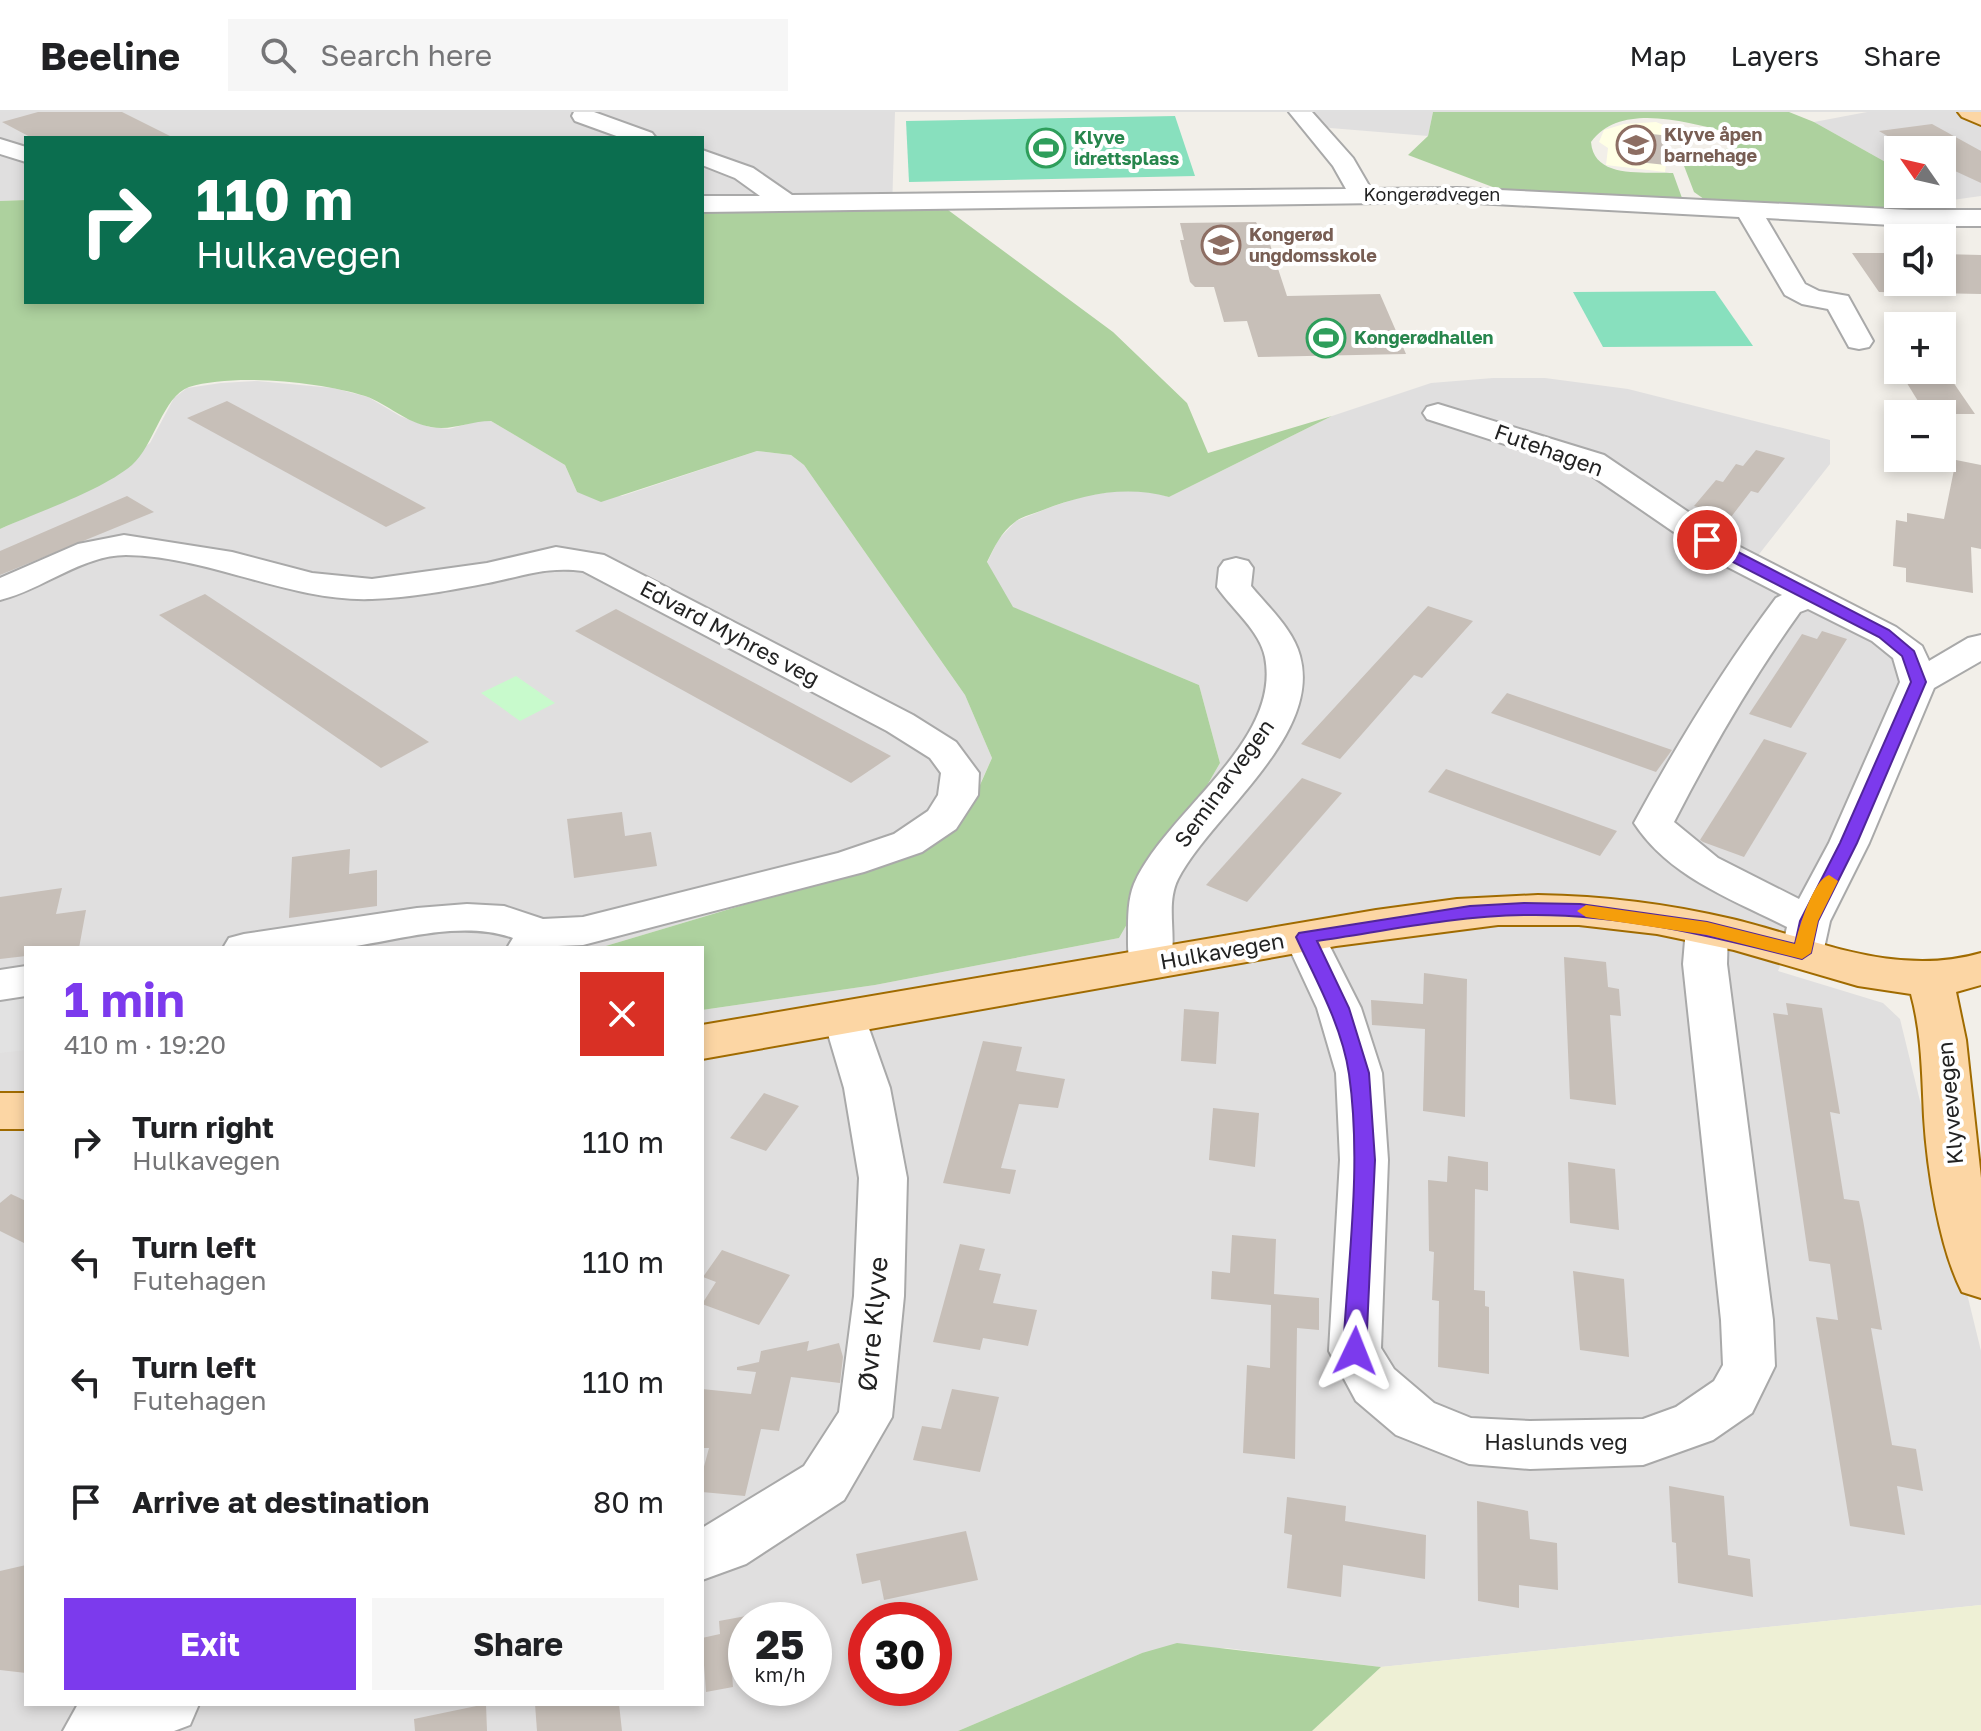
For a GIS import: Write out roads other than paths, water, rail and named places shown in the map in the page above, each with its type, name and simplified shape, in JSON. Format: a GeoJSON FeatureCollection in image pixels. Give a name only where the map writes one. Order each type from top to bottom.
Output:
{"type":"FeatureCollection","features":[{"type":"Feature","properties":{"kind":"main road"},"geometry":{"type":"LineString","coordinates":[[1970,112],[1981,118]]}},
{"type":"Feature","properties":{"kind":"main road","name":"Hulkavegen"},"geometry":{"type":"LineString","coordinates":[[704,1042],[1305,937],[1470,912],[1524,909],[1632,915],[1707,929],[1806,937],[1873,973],[1930,981]]}},
{"type":"Feature","properties":{"kind":"main road"},"geometry":{"type":"LineString","coordinates":[[1930,981],[1961,978],[1981,969]]}},
{"type":"Feature","properties":{"kind":"main road","name":"Klyvevegen"},"geometry":{"type":"LineString","coordinates":[[1930,981],[1941,1011],[1946,1042],[1950,1143],[1981,1277]]}},
{"type":"Feature","properties":{"kind":"main road"},"geometry":{"type":"LineString","coordinates":[[0,1111],[24,1111]]}},
{"type":"Feature","properties":{"kind":"street"},"geometry":{"type":"LineString","coordinates":[[1300,112],[1344,163],[1362,195]]}},
{"type":"Feature","properties":{"kind":"street"},"geometry":{"type":"LineString","coordinates":[[583,116],[638,136]]}},
{"type":"Feature","properties":{"kind":"street"},"geometry":{"type":"LineString","coordinates":[[0,146],[24,154]]}},
{"type":"Feature","properties":{"kind":"street","name":"Kongerødvegen"},"geometry":{"type":"LineString","coordinates":[[704,158],[781,189],[882,202],[1362,195],[1517,196],[1910,218],[1981,218]]}},
{"type":"Feature","properties":{"kind":"street","name":"Kongerødvegen"},"geometry":{"type":"LineString","coordinates":[[825,179],[882,202]]}},
{"type":"Feature","properties":{"kind":"street","name":"Kongerødvegen"},"geometry":{"type":"LineString","coordinates":[[704,204],[781,189]]}},
{"type":"Feature","properties":{"kind":"street"},"geometry":{"type":"LineString","coordinates":[[1748,210],[1795,289],[1812,298],[1838,302],[1859,341]]}},
{"type":"Feature","properties":{"kind":"street","name":"Futehagen"},"geometry":{"type":"LineString","coordinates":[[1438,413],[1593,462],[1728,554],[1884,634],[1909,654],[1918,682]]}},
{"type":"Feature","properties":{"kind":"street","name":"Edvard Myhres veg"},"geometry":{"type":"LineString","coordinates":[[0,590],[90,551],[124,545],[232,562],[311,583],[360,588],[420,584],[556,557],[592,562],[900,723],[943,750],[960,773],[958,795],[942,820],[908,843],[850,863],[534,941]]}},
{"type":"Feature","properties":{"kind":"street","name":"Seminarvegen"},"geometry":{"type":"LineString","coordinates":[[1150,963],[1154,886],[1168,859],[1268,731],[1283,698],[1283,657],[1234,587],[1236,568]]}},
{"type":"Feature","properties":{"kind":"street"},"geometry":{"type":"LineString","coordinates":[[1810,595],[1788,605],[1742,668],[1696,743],[1654,823],[1662,835],[1699,863],[1806,937],[1918,682],[1981,646]]}},
{"type":"Feature","properties":{"kind":"street"},"geometry":{"type":"LineString","coordinates":[[257,946],[417,922],[467,918],[504,920],[534,941]]}},
{"type":"Feature","properties":{"kind":"street","name":"Haslunds veg"},"geometry":{"type":"LineString","coordinates":[[1305,937],[1339,1008],[1359,1073],[1364,1160],[1355,1351],[1375,1385],[1415,1419],[1469,1441],[1530,1445],[1643,1442],[1694,1424],[1733,1397],[1749,1366],[1747,1320],[1705,964],[1707,929]]}},
{"type":"Feature","properties":{"kind":"street"},"geometry":{"type":"LineString","coordinates":[[0,985],[24,981]]}},
{"type":"Feature","properties":{"kind":"street","name":"Øvre Klyve"},"geometry":{"type":"LineString","coordinates":[[704,1553],[726,1546],[824,1483],[865,1417],[879,1296],[883,1178],[867,1088],[845,1017]]}},
{"type":"Feature","properties":{"kind":"street"},"geometry":{"type":"LineString","coordinates":[[94,1731],[117,1706]]}},
{"type":"Feature","properties":{"kind":"place","name":"Klyve åpen barnehage"},"geometry":{"type":"Point","coordinates":[1636,145]}},
{"type":"Feature","properties":{"kind":"place","name":"Klyve idrettsplass"},"geometry":{"type":"Point","coordinates":[1046,148]}},
{"type":"Feature","properties":{"kind":"place","name":"Kongerød ungdomsskole"},"geometry":{"type":"Point","coordinates":[1221,245]}},
{"type":"Feature","properties":{"kind":"place","name":"Kongerødhallen"},"geometry":{"type":"Point","coordinates":[1326,338]}}]}
